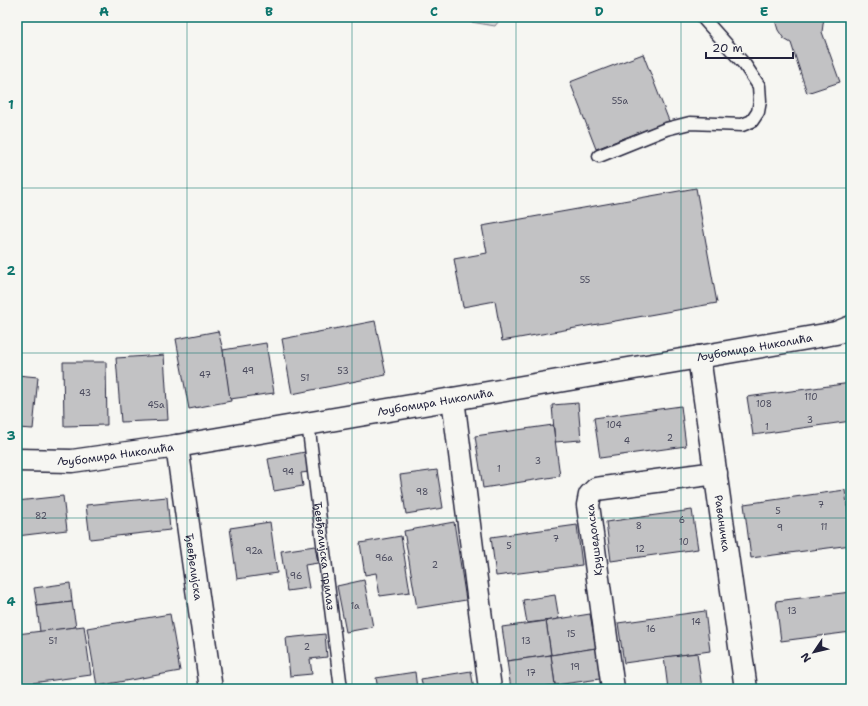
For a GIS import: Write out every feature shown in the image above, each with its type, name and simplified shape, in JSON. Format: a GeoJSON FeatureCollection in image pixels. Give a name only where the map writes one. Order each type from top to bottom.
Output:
{"type":"FeatureCollection","features":[{"type":"Feature","properties":{"kind":"street","name":"Љубомира Николића"},"geometry":{"type":"LineString","coordinates":[[17,460],[72,460],[177,446],[836,333],[851,327]]}},
{"type":"Feature","properties":{"kind":"street","name":"Раваничка"},"geometry":{"type":"LineString","coordinates":[[699,357],[746,689]]}},
{"type":"Feature","properties":{"kind":"street"},"geometry":{"type":"LineString","coordinates":[[452,399],[490,689]]}},
{"type":"Feature","properties":{"kind":"street","name":"Ђевђелијска"},"geometry":{"type":"LineString","coordinates":[[177,446],[211,689]]}},
{"type":"Feature","properties":{"kind":"street","name":"Крушедолска"},"geometry":{"type":"LineString","coordinates":[[613,689],[588,505],[590,495],[596,490],[716,473]]}},
{"type":"Feature","properties":{"kind":"lane"},"geometry":{"type":"LineString","coordinates":[[599,156],[666,129],[690,123],[742,125],[752,121],[758,112],[760,101],[759,86],[745,65],[702,17]]}},
{"type":"Feature","properties":{"kind":"lane","name":"Ђевђелијска прилаз"},"geometry":{"type":"LineString","coordinates":[[308,423],[341,689]]}},
{"type":"Feature","properties":{"kind":"shaded area"},"geometry":{"type":"Polygon","coordinates":[[[441,17],[502,17],[495,26],[441,17]]]}},
{"type":"Feature","properties":{"kind":"building"},"geometry":{"type":"Polygon","coordinates":[[[776,17],[824,17],[822,32],[840,82],[807,93],[791,43],[784,39],[778,30],[775,20],[776,17]]]}},
{"type":"Feature","properties":{"kind":"building"},"geometry":{"type":"Polygon","coordinates":[[[643,54],[669,121],[596,149],[570,82],[643,54]]]}},
{"type":"Feature","properties":{"kind":"building"},"geometry":{"type":"Polygon","coordinates":[[[696,188],[717,303],[502,341],[495,301],[463,307],[454,259],[487,253],[482,226],[696,188]]]}},
{"type":"Feature","properties":{"kind":"building"},"geometry":{"type":"Polygon","coordinates":[[[375,321],[386,375],[292,394],[282,339],[375,321]]]}},
{"type":"Feature","properties":{"kind":"building"},"geometry":{"type":"Polygon","coordinates":[[[218,331],[223,350],[231,401],[189,409],[176,339],[218,331]]]}},
{"type":"Feature","properties":{"kind":"building"},"geometry":{"type":"Polygon","coordinates":[[[266,343],[274,393],[230,399],[223,350],[266,343]]]}},
{"type":"Feature","properties":{"kind":"building"},"geometry":{"type":"Polygon","coordinates":[[[164,355],[168,420],[121,422],[116,358],[164,355]]]}},
{"type":"Feature","properties":{"kind":"building"},"geometry":{"type":"Polygon","coordinates":[[[63,362],[106,362],[107,425],[64,426],[63,362]]]}},
{"type":"Feature","properties":{"kind":"building"},"geometry":{"type":"Polygon","coordinates":[[[17,375],[38,377],[33,429],[17,428],[17,375]]]}},
{"type":"Feature","properties":{"kind":"building"},"geometry":{"type":"Polygon","coordinates":[[[851,383],[851,421],[753,435],[747,397],[851,383]]]}},
{"type":"Feature","properties":{"kind":"building"},"geometry":{"type":"Polygon","coordinates":[[[578,403],[581,440],[555,442],[552,405],[578,403]]]}},
{"type":"Feature","properties":{"kind":"building"},"geometry":{"type":"Polygon","coordinates":[[[681,406],[686,446],[600,458],[594,418],[681,406]]]}},
{"type":"Feature","properties":{"kind":"building"},"geometry":{"type":"Polygon","coordinates":[[[553,425],[560,476],[483,488],[475,436],[553,425]]]}},
{"type":"Feature","properties":{"kind":"building"},"geometry":{"type":"Polygon","coordinates":[[[305,452],[309,472],[301,473],[303,486],[274,491],[268,459],[305,452]]]}},
{"type":"Feature","properties":{"kind":"building"},"geometry":{"type":"Polygon","coordinates":[[[437,470],[443,508],[406,514],[400,475],[437,470]]]}},
{"type":"Feature","properties":{"kind":"building"},"geometry":{"type":"Polygon","coordinates":[[[845,490],[851,532],[851,545],[751,558],[744,504],[845,490]]]}},
{"type":"Feature","properties":{"kind":"building"},"geometry":{"type":"Polygon","coordinates":[[[63,496],[67,530],[17,536],[17,501],[63,496]]]}},
{"type":"Feature","properties":{"kind":"building"},"geometry":{"type":"Polygon","coordinates":[[[167,497],[170,530],[90,539],[86,505],[167,497]]]}},
{"type":"Feature","properties":{"kind":"building"},"geometry":{"type":"Polygon","coordinates":[[[851,504],[851,526],[847,505],[851,504]]]}},
{"type":"Feature","properties":{"kind":"building"},"geometry":{"type":"Polygon","coordinates":[[[692,510],[698,549],[611,561],[606,522],[692,510]]]}},
{"type":"Feature","properties":{"kind":"building"},"geometry":{"type":"Polygon","coordinates":[[[270,522],[277,573],[237,579],[230,528],[270,522]]]}},
{"type":"Feature","properties":{"kind":"building"},"geometry":{"type":"Polygon","coordinates":[[[454,522],[466,600],[417,608],[404,531],[454,522]]]}},
{"type":"Feature","properties":{"kind":"building"},"geometry":{"type":"Polygon","coordinates":[[[577,525],[582,565],[496,576],[491,537],[577,525]]]}},
{"type":"Feature","properties":{"kind":"building"},"geometry":{"type":"Polygon","coordinates":[[[401,536],[410,592],[380,596],[376,573],[365,575],[360,543],[401,536]]]}},
{"type":"Feature","properties":{"kind":"building"},"geometry":{"type":"Polygon","coordinates":[[[315,546],[318,563],[305,565],[309,588],[287,591],[281,551],[315,546]]]}},
{"type":"Feature","properties":{"kind":"building"},"geometry":{"type":"Polygon","coordinates":[[[364,580],[373,627],[346,632],[337,586],[364,580]]]}},
{"type":"Feature","properties":{"kind":"building"},"geometry":{"type":"Polygon","coordinates":[[[70,583],[72,602],[37,606],[34,588],[70,583]]]}},
{"type":"Feature","properties":{"kind":"building"},"geometry":{"type":"Polygon","coordinates":[[[851,592],[851,632],[781,641],[776,601],[851,592]]]}},
{"type":"Feature","properties":{"kind":"building"},"geometry":{"type":"Polygon","coordinates":[[[555,595],[559,619],[527,623],[523,600],[555,595]]]}},
{"type":"Feature","properties":{"kind":"building"},"geometry":{"type":"Polygon","coordinates":[[[72,602],[76,627],[40,632],[37,606],[72,602]]]}},
{"type":"Feature","properties":{"kind":"building"},"geometry":{"type":"Polygon","coordinates":[[[705,611],[710,651],[624,663],[618,623],[705,611]]]}},
{"type":"Feature","properties":{"kind":"building"},"geometry":{"type":"Polygon","coordinates":[[[170,614],[180,671],[97,686],[87,628],[170,614]]]}},
{"type":"Feature","properties":{"kind":"building"},"geometry":{"type":"Polygon","coordinates":[[[590,614],[596,648],[551,655],[546,621],[590,614]]]}},
{"type":"Feature","properties":{"kind":"building"},"geometry":{"type":"Polygon","coordinates":[[[546,621],[551,655],[507,661],[502,627],[546,621]]]}},
{"type":"Feature","properties":{"kind":"building"},"geometry":{"type":"Polygon","coordinates":[[[84,626],[91,675],[17,685],[17,634],[84,626]]]}},
{"type":"Feature","properties":{"kind":"building"},"geometry":{"type":"Polygon","coordinates":[[[325,634],[327,657],[310,659],[312,674],[290,676],[286,638],[325,634]]]}},
{"type":"Feature","properties":{"kind":"building"},"geometry":{"type":"Polygon","coordinates":[[[596,648],[600,679],[555,685],[551,655],[596,648]]]}},
{"type":"Feature","properties":{"kind":"building"},"geometry":{"type":"Polygon","coordinates":[[[697,653],[702,688],[668,689],[664,657],[697,653]]]}},
{"type":"Feature","properties":{"kind":"building"},"geometry":{"type":"Polygon","coordinates":[[[551,655],[555,685],[530,689],[511,689],[507,661],[551,655]]]}},
{"type":"Feature","properties":{"kind":"building"},"geometry":{"type":"Polygon","coordinates":[[[471,671],[474,689],[423,689],[421,679],[471,671]]]}},
{"type":"Feature","properties":{"kind":"building"},"geometry":{"type":"Polygon","coordinates":[[[415,672],[417,689],[378,689],[376,678],[415,672]]]}},
{"type":"Feature","properties":{"kind":"building"},"geometry":{"type":"Polygon","coordinates":[[[568,684],[569,689],[542,689],[542,687],[568,684]]]}}]}
